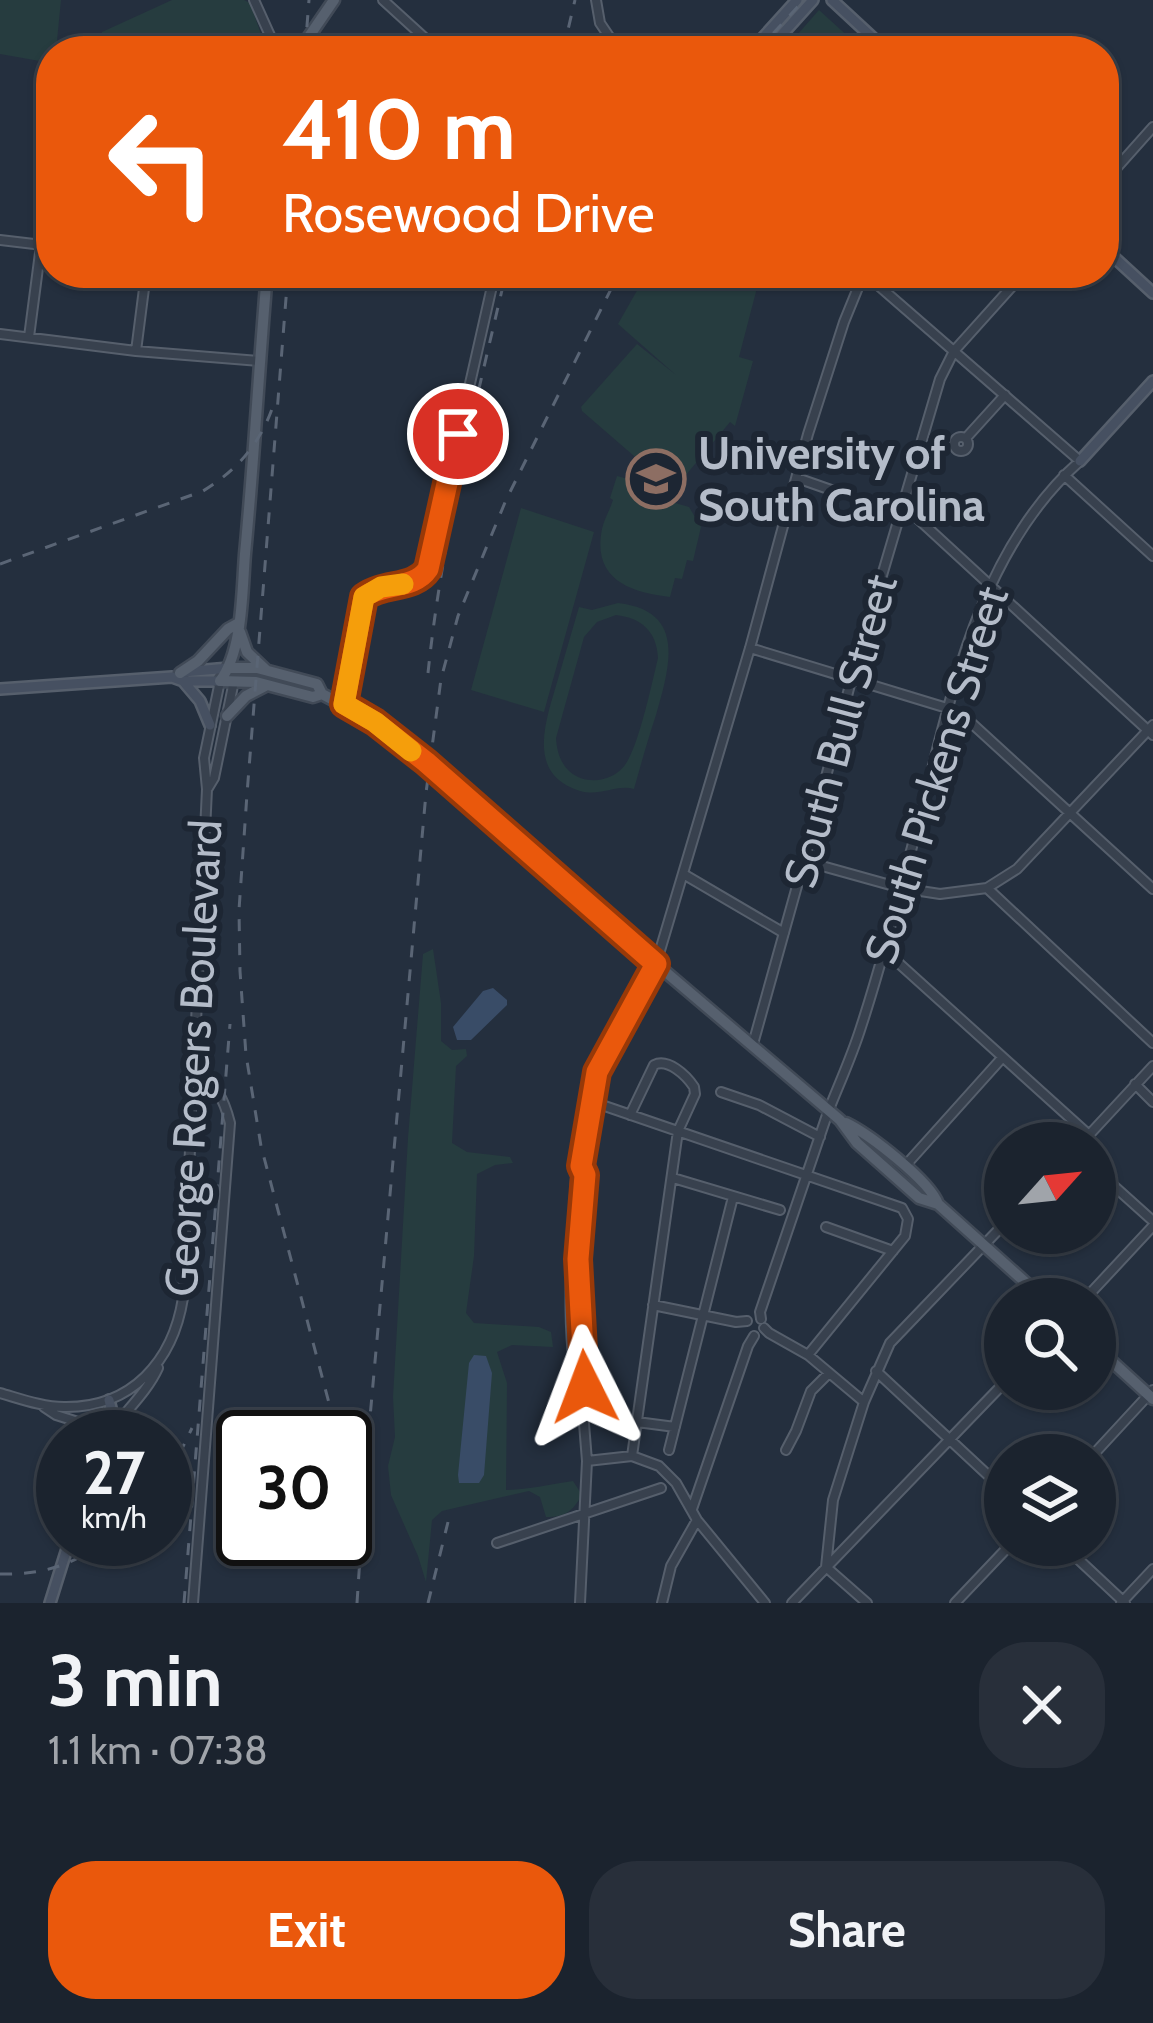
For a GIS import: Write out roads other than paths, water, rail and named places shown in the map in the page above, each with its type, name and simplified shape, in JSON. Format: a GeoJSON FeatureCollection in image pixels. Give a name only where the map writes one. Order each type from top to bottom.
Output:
{"type":"FeatureCollection","features":[{"type":"Feature","properties":{"kind":"main road"},"geometry":{"type":"LineString","coordinates":[[309,36],[334,0]]}},
{"type":"Feature","properties":{"kind":"main road"},"geometry":{"type":"LineString","coordinates":[[232,675],[266,288]]}},
{"type":"Feature","properties":{"kind":"main road"},"geometry":{"type":"LineString","coordinates":[[238,623],[247,652],[266,670]]}},
{"type":"Feature","properties":{"kind":"main road"},"geometry":{"type":"LineString","coordinates":[[178,677],[238,623]]}},
{"type":"Feature","properties":{"kind":"main road"},"geometry":{"type":"LineString","coordinates":[[220,681],[266,670],[317,684],[322,694],[375,722],[829,1110],[919,1198],[938,1204],[984,1244]]}},
{"type":"Feature","properties":{"kind":"main road"},"geometry":{"type":"LineString","coordinates":[[232,675],[314,698],[322,694]]}},
{"type":"Feature","properties":{"kind":"main road"},"geometry":{"type":"LineString","coordinates":[[227,716],[246,696],[267,685]]}},
{"type":"Feature","properties":{"kind":"main road"},"geometry":{"type":"LineString","coordinates":[[840,1120],[865,1132],[905,1166],[935,1194],[938,1204]]}},
{"type":"Feature","properties":{"kind":"main road"},"geometry":{"type":"LineString","coordinates":[[995,1254],[1021,1278]]}},
{"type":"Feature","properties":{"kind":"main road"},"geometry":{"type":"LineString","coordinates":[[1116,1364],[1151,1395]]}},
{"type":"Feature","properties":{"kind":"street"},"geometry":{"type":"LineString","coordinates":[[254,0],[270,36]]}},
{"type":"Feature","properties":{"kind":"street"},"geometry":{"type":"LineString","coordinates":[[383,0],[423,36]]}},
{"type":"Feature","properties":{"kind":"street"},"geometry":{"type":"LineString","coordinates":[[596,0],[596,14],[608,36]]}},
{"type":"Feature","properties":{"kind":"street"},"geometry":{"type":"LineString","coordinates":[[765,36],[797,0]]}},
{"type":"Feature","properties":{"kind":"street"},"geometry":{"type":"LineString","coordinates":[[781,36],[813,0]]}},
{"type":"Feature","properties":{"kind":"street"},"geometry":{"type":"LineString","coordinates":[[832,0],[871,36]]}},
{"type":"Feature","properties":{"kind":"street"},"geometry":{"type":"LineString","coordinates":[[1119,165],[1153,128]]}},
{"type":"Feature","properties":{"kind":"street"},"geometry":{"type":"LineString","coordinates":[[0,240],[36,245]]}},
{"type":"Feature","properties":{"kind":"street"},"geometry":{"type":"LineString","coordinates":[[1119,262],[1153,293]]}},
{"type":"Feature","properties":{"kind":"street"},"geometry":{"type":"LineString","coordinates":[[29,338],[38,288]]}},
{"type":"Feature","properties":{"kind":"street"},"geometry":{"type":"LineString","coordinates":[[136,351],[144,288]]}},
{"type":"Feature","properties":{"kind":"street"},"geometry":{"type":"LineString","coordinates":[[344,704],[364,597],[381,587],[416,582],[428,569],[491,288]]}},
{"type":"Feature","properties":{"kind":"street"},"geometry":{"type":"LineString","coordinates":[[580,1603],[586,1461],[574,1360],[571,1259],[576,1177],[597,1072],[656,964],[808,434],[858,288]]}},
{"type":"Feature","properties":{"kind":"street"},"geometry":{"type":"LineString","coordinates":[[882,288],[1080,461],[1153,381]]}},
{"type":"Feature","properties":{"kind":"street","name":"South Bull Street"},"geometry":{"type":"LineString","coordinates":[[752,1044],[852,677],[940,379],[955,351],[1011,288]]}},
{"type":"Feature","properties":{"kind":"street"},"geometry":{"type":"LineString","coordinates":[[0,334],[260,361]]}},
{"type":"Feature","properties":{"kind":"street"},"geometry":{"type":"LineString","coordinates":[[966,438],[1005,395]]}},
{"type":"Feature","properties":{"kind":"street","name":"South Pickens Street"},"geometry":{"type":"LineString","coordinates":[[829,1110],[861,1028],[947,708],[989,585],[1022,526],[1080,461]]}},
{"type":"Feature","properties":{"kind":"street"},"geometry":{"type":"LineString","coordinates":[[1064,475],[1153,556]]}},
{"type":"Feature","properties":{"kind":"street"},"geometry":{"type":"LineString","coordinates":[[797,478],[834,491]]}},
{"type":"Feature","properties":{"kind":"street"},"geometry":{"type":"LineString","coordinates":[[804,861],[940,894],[987,888],[1017,869],[1151,730],[904,506]]}},
{"type":"Feature","properties":{"kind":"street"},"geometry":{"type":"LineString","coordinates":[[750,648],[947,708],[967,719],[1153,889]]}},
{"type":"Feature","properties":{"kind":"street"},"geometry":{"type":"LineString","coordinates":[[0,689],[232,675]]}},
{"type":"Feature","properties":{"kind":"street","name":"George Rogers Boulevard"},"geometry":{"type":"LineString","coordinates":[[207,789],[214,778],[232,675]]}},
{"type":"Feature","properties":{"kind":"street"},"geometry":{"type":"LineString","coordinates":[[178,677],[220,681]]}},
{"type":"Feature","properties":{"kind":"street"},"geometry":{"type":"LineString","coordinates":[[178,677],[200,701],[210,725]]}},
{"type":"Feature","properties":{"kind":"street","name":"George Rogers Boulevard"},"geometry":{"type":"LineString","coordinates":[[109,1400],[140,1382],[167,1351],[184,1298],[207,789],[204,758],[220,681]]}},
{"type":"Feature","properties":{"kind":"street"},"geometry":{"type":"LineString","coordinates":[[685,875],[784,933]]}},
{"type":"Feature","properties":{"kind":"street"},"geometry":{"type":"LineString","coordinates":[[987,888],[1153,1043]]}},
{"type":"Feature","properties":{"kind":"street"},"geometry":{"type":"LineString","coordinates":[[883,949],[1073,1122]]}},
{"type":"Feature","properties":{"kind":"street"},"geometry":{"type":"LineString","coordinates":[[905,1166],[1002,1058]]}},
{"type":"Feature","properties":{"kind":"street"},"geometry":{"type":"LineString","coordinates":[[630,1115],[654,1065],[662,1061],[694,1087],[678,1131],[632,1456]]}},
{"type":"Feature","properties":{"kind":"street"},"geometry":{"type":"LineString","coordinates":[[1100,1122],[1153,1066]]}},
{"type":"Feature","properties":{"kind":"street"},"geometry":{"type":"LineString","coordinates":[[193,1603],[230,1123],[224,1100],[210,1080],[194,1071]]}},
{"type":"Feature","properties":{"kind":"street"},"geometry":{"type":"LineString","coordinates":[[1135,1084],[1153,1102]]}},
{"type":"Feature","properties":{"kind":"street"},"geometry":{"type":"LineString","coordinates":[[722,1092],[759,1105],[820,1137]]}},
{"type":"Feature","properties":{"kind":"street"},"geometry":{"type":"LineString","coordinates":[[593,1102],[902,1208],[908,1219],[905,1236],[808,1354]]}},
{"type":"Feature","properties":{"kind":"street"},"geometry":{"type":"LineString","coordinates":[[662,1603],[829,1110]]}},
{"type":"Feature","properties":{"kind":"street"},"geometry":{"type":"LineString","coordinates":[[673,1178],[780,1210]]}},
{"type":"Feature","properties":{"kind":"street"},"geometry":{"type":"LineString","coordinates":[[1103,1278],[1153,1224],[1116,1188]]}},
{"type":"Feature","properties":{"kind":"street"},"geometry":{"type":"LineString","coordinates":[[669,1450],[734,1197]]}},
{"type":"Feature","properties":{"kind":"street"},"geometry":{"type":"LineString","coordinates":[[826,1228],[893,1251]]}},
{"type":"Feature","properties":{"kind":"street"},"geometry":{"type":"LineString","coordinates":[[826,1567],[833,1500],[876,1370],[890,1343],[984,1246]]}},
{"type":"Feature","properties":{"kind":"street"},"geometry":{"type":"LineString","coordinates":[[653,1305],[755,1327],[808,1354],[864,1402]]}},
{"type":"Feature","properties":{"kind":"street"},"geometry":{"type":"LineString","coordinates":[[126,1410],[151,1384],[167,1351]]}},
{"type":"Feature","properties":{"kind":"street"},"geometry":{"type":"LineString","coordinates":[[876,1370],[984,1472]]}},
{"type":"Feature","properties":{"kind":"street"},"geometry":{"type":"LineString","coordinates":[[786,1450],[811,1391],[830,1373]]}},
{"type":"Feature","properties":{"kind":"street"},"geometry":{"type":"LineString","coordinates":[[0,1394],[64,1407],[109,1400],[110,1410]]}},
{"type":"Feature","properties":{"kind":"street"},"geometry":{"type":"LineString","coordinates":[[1114,1434],[1151,1395]]}},
{"type":"Feature","properties":{"kind":"street"},"geometry":{"type":"LineString","coordinates":[[38,1403],[48,1410]]}},
{"type":"Feature","properties":{"kind":"street"},"geometry":{"type":"LineString","coordinates":[[792,1603],[984,1403]]}},
{"type":"Feature","properties":{"kind":"street"},"geometry":{"type":"LineString","coordinates":[[637,1422],[675,1427]]}},
{"type":"Feature","properties":{"kind":"street"},"geometry":{"type":"LineString","coordinates":[[586,1461],[632,1456],[659,1466],[765,1603]]}},
{"type":"Feature","properties":{"kind":"street"},"geometry":{"type":"LineString","coordinates":[[497,1543],[661,1488]]}},
{"type":"Feature","properties":{"kind":"street"},"geometry":{"type":"LineString","coordinates":[[50,1603],[62,1566]]}},
{"type":"Feature","properties":{"kind":"street"},"geometry":{"type":"LineString","coordinates":[[955,1603],[990,1566]]}},
{"type":"Feature","properties":{"kind":"street"},"geometry":{"type":"LineString","coordinates":[[1085,1566],[1122,1602],[1153,1569]]}},
{"type":"Feature","properties":{"kind":"street"},"geometry":{"type":"LineString","coordinates":[[826,1567],[868,1603]]}},
{"type":"Feature","properties":{"kind":"water"},"geometry":{"type":"Polygon","coordinates":[[[493,988],[507,1005],[471,1040],[457,1040],[453,1027],[483,991],[493,988]]]}},
{"type":"Feature","properties":{"kind":"water"},"geometry":{"type":"Polygon","coordinates":[[[474,1355],[486,1356],[492,1373],[484,1475],[479,1483],[459,1483],[469,1363],[474,1355]]]}},
{"type":"Feature","properties":{"kind":"railway"},"geometry":{"type":"LineString","coordinates":[[306,36],[309,0]]}},
{"type":"Feature","properties":{"kind":"railway"},"geometry":{"type":"LineString","coordinates":[[567,36],[575,0]]}},
{"type":"Feature","properties":{"kind":"railway"},"geometry":{"type":"LineString","coordinates":[[771,36],[804,0]]}},
{"type":"Feature","properties":{"kind":"railway"},"geometry":{"type":"LineString","coordinates":[[287,288],[239,910],[240,971],[246,1055],[261,1146],[331,1410]]}},
{"type":"Feature","properties":{"kind":"railway"},"geometry":{"type":"LineString","coordinates":[[428,673],[451,522],[502,288]]}},
{"type":"Feature","properties":{"kind":"railway"},"geometry":{"type":"LineString","coordinates":[[357,1603],[426,793],[441,679],[458,616],[506,500],[612,288]]}},
{"type":"Feature","properties":{"kind":"railway"},"geometry":{"type":"LineString","coordinates":[[0,564],[203,491],[245,456],[272,409]]}},
{"type":"Feature","properties":{"kind":"railway"},"geometry":{"type":"LineString","coordinates":[[184,1603],[230,1024]]}},
{"type":"Feature","properties":{"kind":"railway"},"geometry":{"type":"LineString","coordinates":[[428,1603],[448,1522]]}},
{"type":"Feature","properties":{"kind":"railway"},"geometry":{"type":"LineString","coordinates":[[0,1574],[59,1566]]}},
{"type":"Feature","properties":{"kind":"place","name":"University of South Carolina"},"geometry":{"type":"Point","coordinates":[656,479]}}]}
